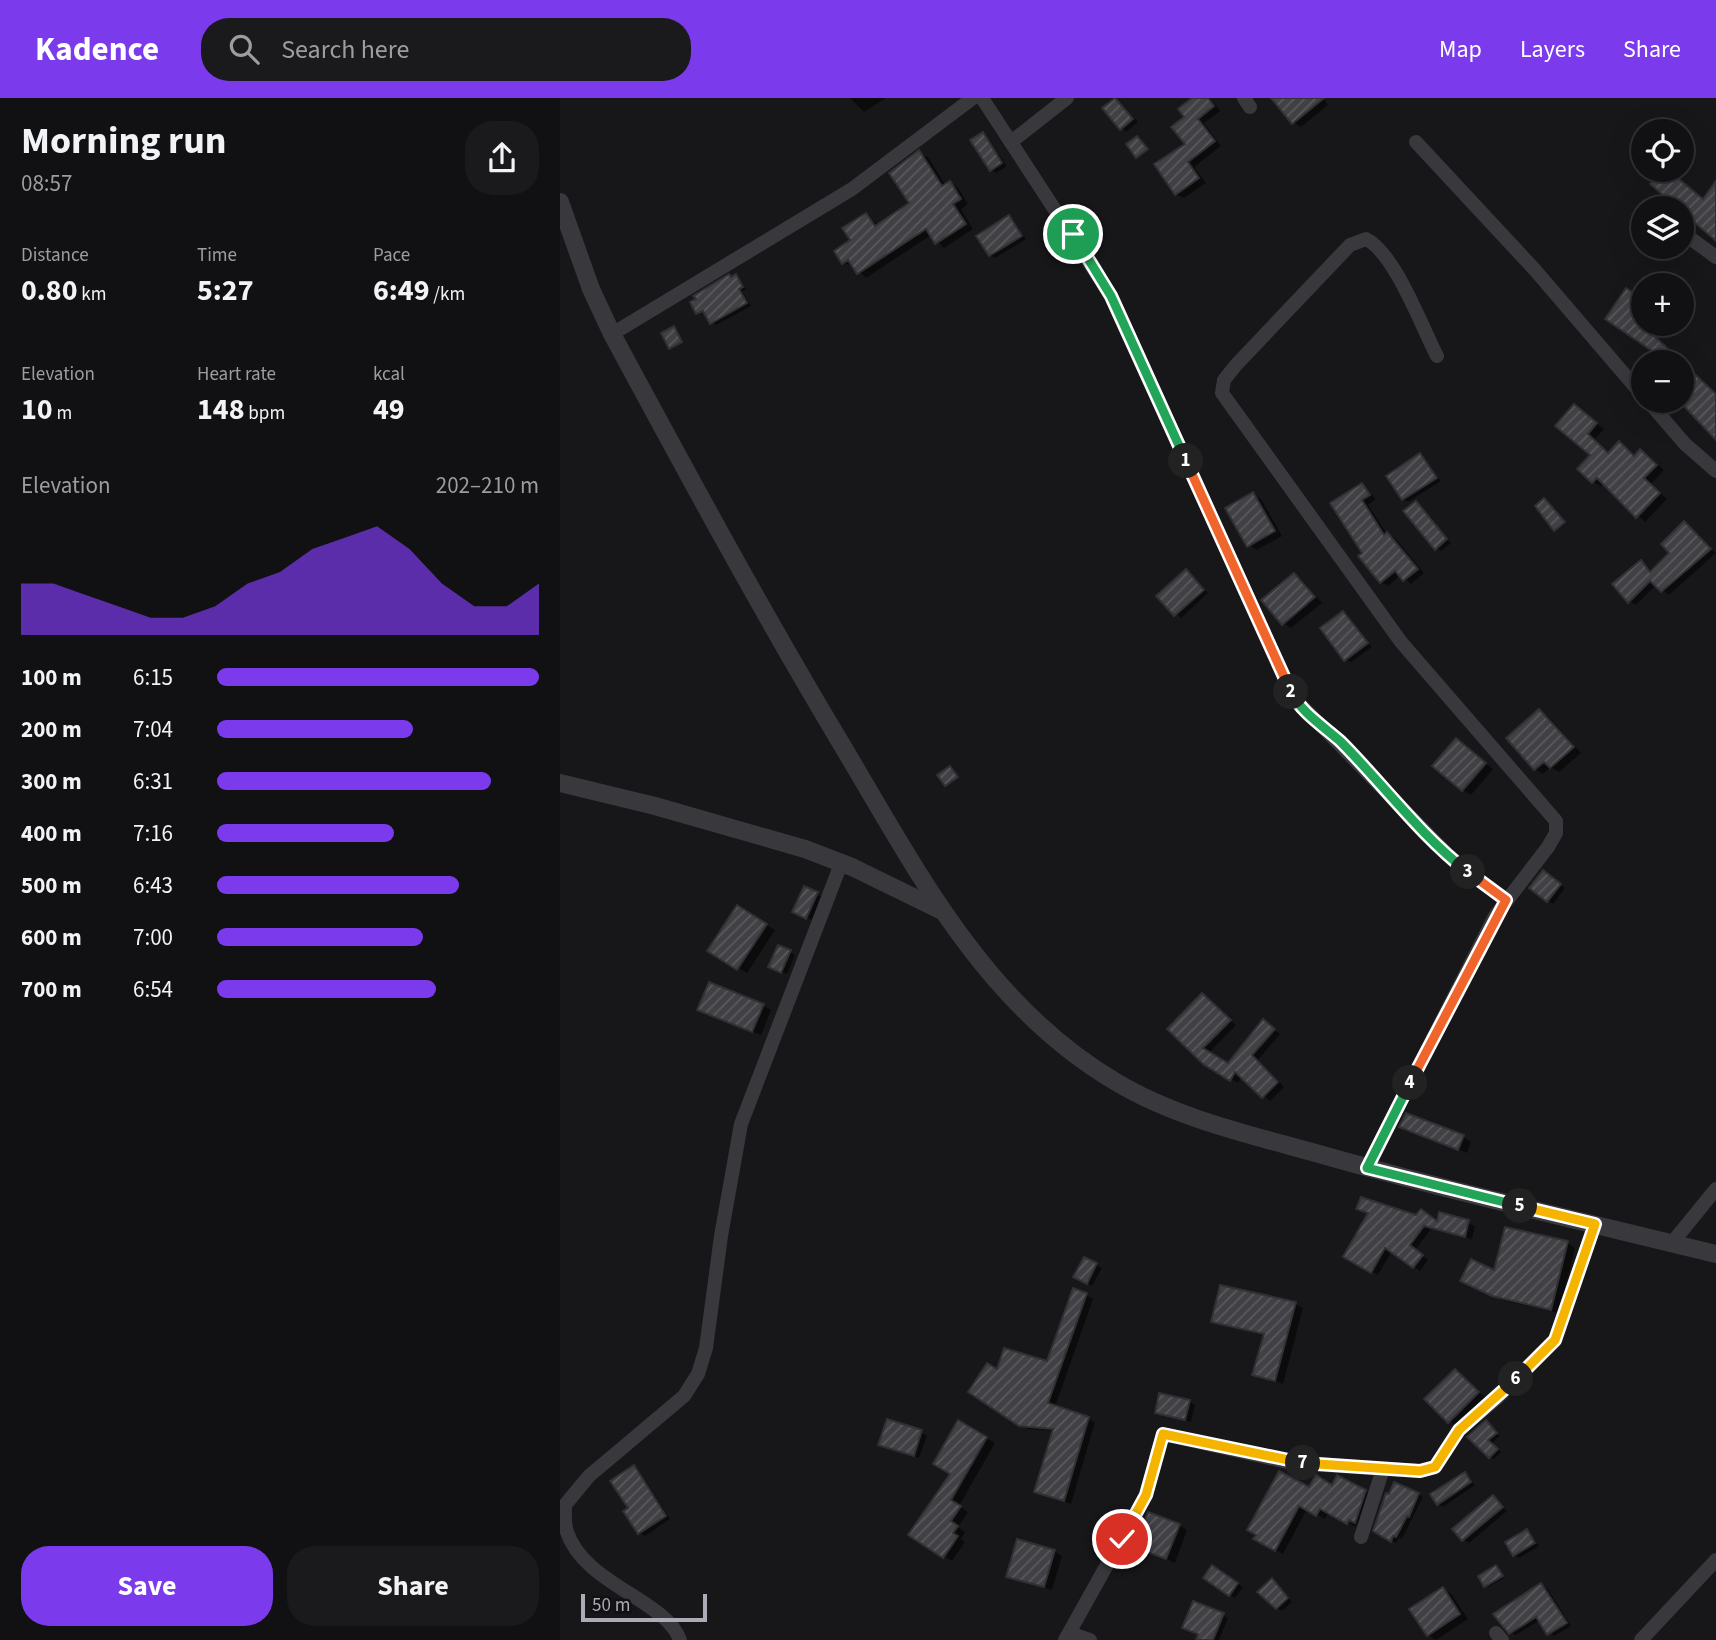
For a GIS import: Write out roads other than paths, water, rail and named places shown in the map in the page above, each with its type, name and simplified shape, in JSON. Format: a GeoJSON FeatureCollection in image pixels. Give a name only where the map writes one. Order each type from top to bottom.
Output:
{"type":"FeatureCollection","features":[{"type":"Feature","properties":{"kind":"street"},"geometry":{"type":"LineString","coordinates":[[612,334],[852,189],[973,98]]}},
{"type":"Feature","properties":{"kind":"street"},"geometry":{"type":"LineString","coordinates":[[982,98],[1111,296],[1293,697],[1454,861],[1506,900]]}},
{"type":"Feature","properties":{"kind":"street"},"geometry":{"type":"LineString","coordinates":[[1012,142],[1067,98]]}},
{"type":"Feature","properties":{"kind":"street"},"geometry":{"type":"LineString","coordinates":[[1416,142],[1535,271],[1631,382]]}},
{"type":"Feature","properties":{"kind":"street"},"geometry":{"type":"LineString","coordinates":[[560,202],[592,289],[612,334],[760,609],[940,910],[981,964],[1027,1016],[1070,1052],[1118,1084],[1180,1111],[1367,1168],[1716,1254]]}},
{"type":"Feature","properties":{"kind":"street"},"geometry":{"type":"LineString","coordinates":[[1367,1168],[1495,916],[1548,847],[1556,833],[1556,821],[1401,642],[1222,393],[1224,380],[1236,365],[1350,245],[1366,239],[1377,244],[1388,261],[1437,356]]}},
{"type":"Feature","properties":{"kind":"street"},"geometry":{"type":"LineString","coordinates":[[1694,241],[1716,257]]}},
{"type":"Feature","properties":{"kind":"street"},"geometry":{"type":"LineString","coordinates":[[1658,413],[1685,444],[1716,471]]}},
{"type":"Feature","properties":{"kind":"street"},"geometry":{"type":"LineString","coordinates":[[560,783],[656,806],[805,849],[852,867],[940,910]]}},
{"type":"Feature","properties":{"kind":"street"},"geometry":{"type":"LineString","coordinates":[[680,1640],[667,1620],[618,1589],[581,1556],[566,1532],[565,1505],[589,1476],[684,1396],[698,1374],[706,1348],[721,1236],[741,1124],[839,869]]}},
{"type":"Feature","properties":{"kind":"street"},"geometry":{"type":"LineString","coordinates":[[1672,1243],[1716,1189]]}},
{"type":"Feature","properties":{"kind":"street"},"geometry":{"type":"LineString","coordinates":[[1090,1640],[1068,1637],[1146,1495],[1163,1434],[1292,1462],[1420,1471],[1435,1467],[1459,1430],[1496,1399],[1555,1340],[1595,1224]]}},
{"type":"Feature","properties":{"kind":"street"},"geometry":{"type":"LineString","coordinates":[[1361,1537],[1383,1469]]}},
{"type":"Feature","properties":{"kind":"street"},"geometry":{"type":"LineString","coordinates":[[1641,1640],[1714,1568]]}}]}
